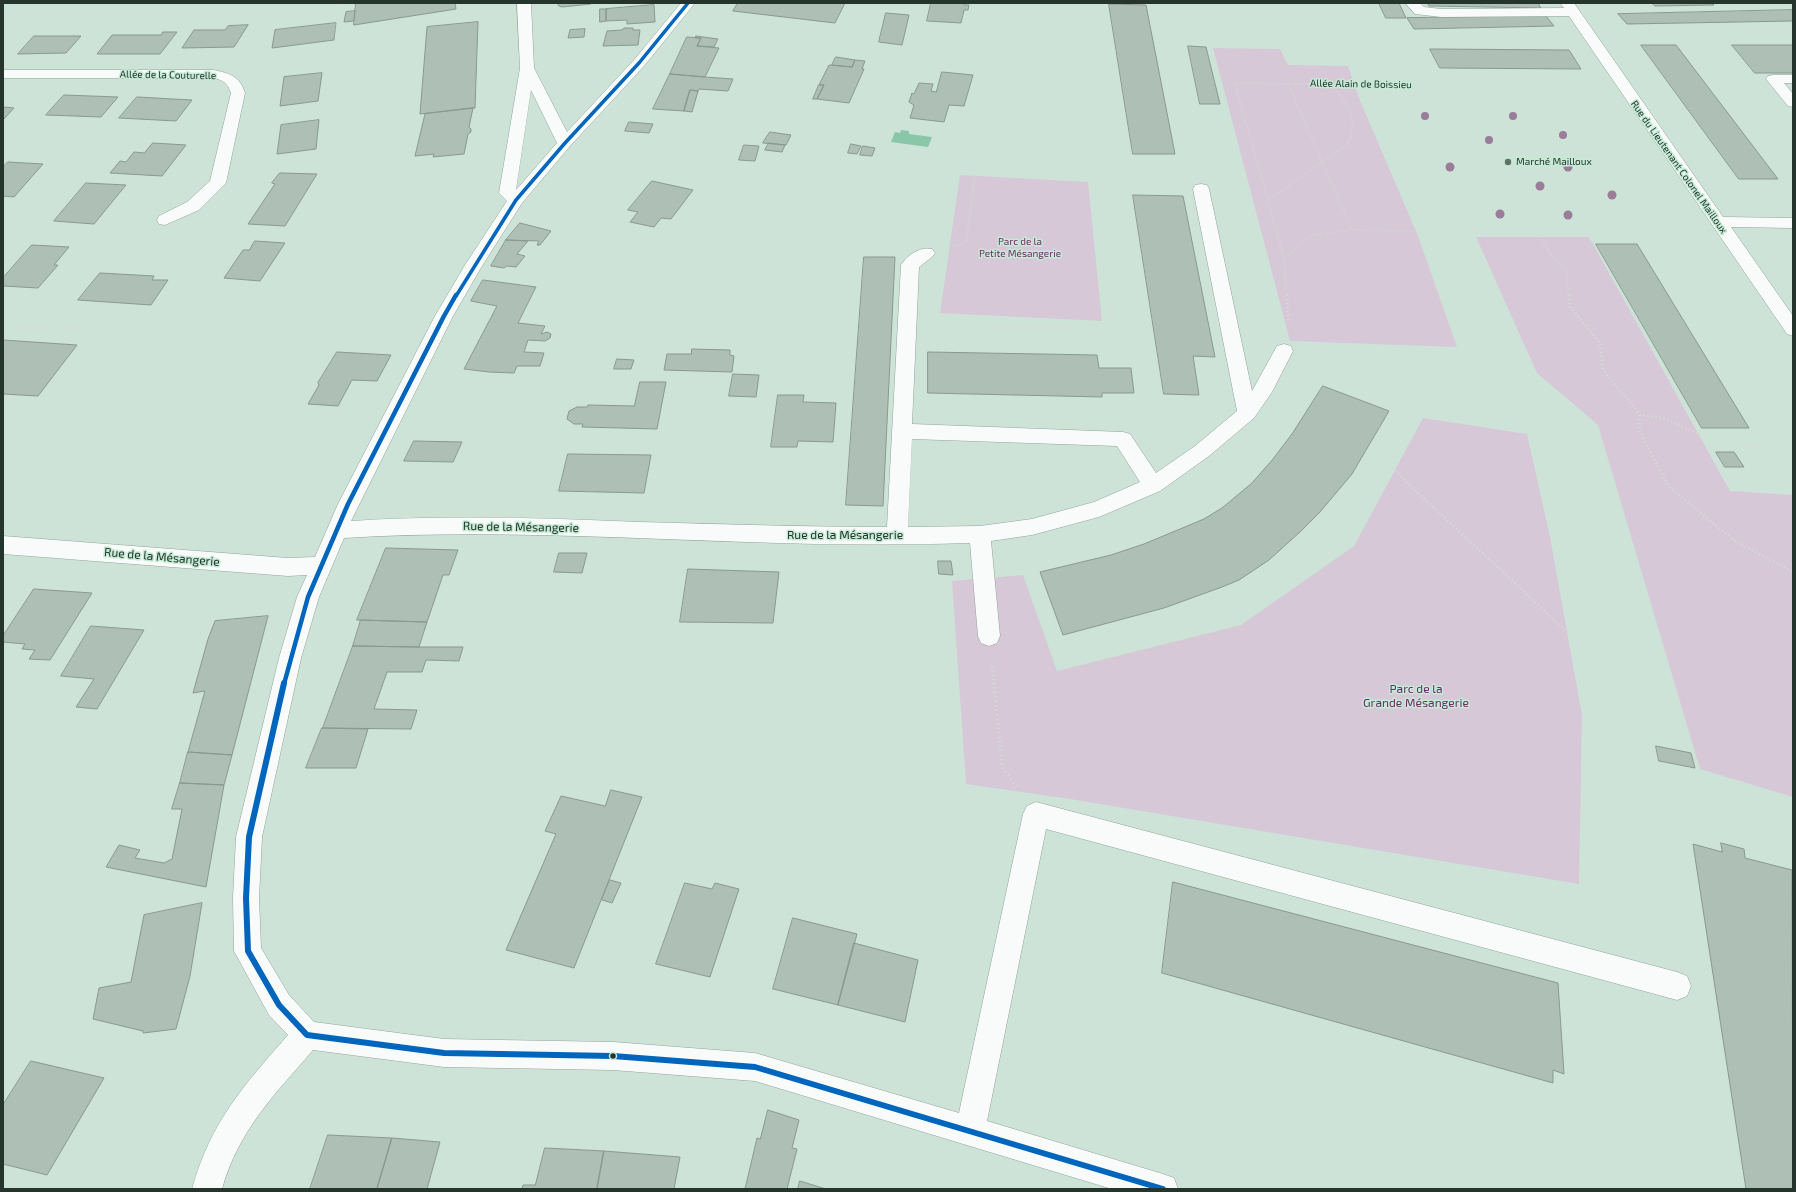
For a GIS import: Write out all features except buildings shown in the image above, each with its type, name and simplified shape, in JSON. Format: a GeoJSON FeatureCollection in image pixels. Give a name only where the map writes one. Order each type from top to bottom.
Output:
{"type":"FeatureCollection","features":[{"type":"Feature","properties":{"kind":"street"},"geometry":{"type":"LineString","coordinates":[[516,200],[507,193],[527,68],[524,3]]}},
{"type":"Feature","properties":{"kind":"street"},"geometry":{"type":"LineString","coordinates":[[688,3],[639,64],[516,200],[474,265],[444,316],[348,504],[303,612],[290,658],[249,837],[246,898],[248,951],[278,1005],[307,1035],[444,1053],[612,1056],[755,1067],[1163,1189]]}},
{"type":"Feature","properties":{"kind":"street"},"geometry":{"type":"LineString","coordinates":[[1412,3],[1420,11],[1441,13],[1570,8]]}},
{"type":"Feature","properties":{"kind":"street","name":"Rue du Lieutenant Colonel Mailloux"},"geometry":{"type":"LineString","coordinates":[[1570,8],[1793,330]]}},
{"type":"Feature","properties":{"kind":"street"},"geometry":{"type":"LineString","coordinates":[[527,68],[566,143]]}},
{"type":"Feature","properties":{"kind":"street","name":"Allée de la Couturelle"},"geometry":{"type":"LineString","coordinates":[[3,74],[213,74],[226,77],[235,83],[238,93],[218,183],[193,206],[165,220]]}},
{"type":"Feature","properties":{"kind":"street"},"geometry":{"type":"LineString","coordinates":[[1793,78],[1773,79],[1793,103]]}},
{"type":"Feature","properties":{"kind":"street"},"geometry":{"type":"LineString","coordinates":[[1201,189],[1247,413]]}},
{"type":"Feature","properties":{"kind":"street"},"geometry":{"type":"LineString","coordinates":[[1717,222],[1793,223]]}},
{"type":"Feature","properties":{"kind":"street"},"geometry":{"type":"LineString","coordinates":[[897,535],[910,265],[926,253]]}},
{"type":"Feature","properties":{"kind":"street","name":"Rue de la Mésangerie"},"geometry":{"type":"LineString","coordinates":[[337,530],[400,526],[516,526],[780,535],[897,535],[980,534],[1032,527],[1099,509],[1153,485],[1202,451],[1247,413],[1265,387],[1284,351]]}},
{"type":"Feature","properties":{"kind":"street"},"geometry":{"type":"LineString","coordinates":[[902,432],[1123,439],[1153,485]]}},
{"type":"Feature","properties":{"kind":"street"},"geometry":{"type":"LineString","coordinates":[[980,534],[989,636]]}},
{"type":"Feature","properties":{"kind":"street","name":"Rue de la Mésangerie"},"geometry":{"type":"LineString","coordinates":[[3,545],[288,567],[322,565]]}},
{"type":"Feature","properties":{"kind":"street"},"geometry":{"type":"LineString","coordinates":[[970,1131],[1036,814],[1676,986]]}},
{"type":"Feature","properties":{"kind":"street"},"geometry":{"type":"LineString","coordinates":[[207,1189],[219,1152],[241,1112],[307,1035]]}},
{"type":"Feature","properties":{"kind":"path"},"geometry":{"type":"LineString","coordinates":[[213,74],[232,68],[334,54],[338,3]]}},
{"type":"Feature","properties":{"kind":"path"},"geometry":{"type":"LineString","coordinates":[[922,29],[925,3]]}},
{"type":"Feature","properties":{"kind":"path"},"geometry":{"type":"LineString","coordinates":[[1369,47],[1392,105]]}},
{"type":"Feature","properties":{"kind":"path","name":"Allée Alain de Boissieu"},"geometry":{"type":"LineString","coordinates":[[1268,200],[1235,83],[1433,85],[1439,98]]}},
{"type":"Feature","properties":{"kind":"path"},"geometry":{"type":"LineString","coordinates":[[1288,84],[1352,230]]}},
{"type":"Feature","properties":{"kind":"path"},"geometry":{"type":"LineString","coordinates":[[1284,351],[1289,314],[1284,258],[1268,200],[1348,144],[1354,130],[1353,113],[1330,84]]}},
{"type":"Feature","properties":{"kind":"path"},"geometry":{"type":"LineString","coordinates":[[1284,258],[1312,236],[1352,230],[1432,232],[1649,232],[1561,86]]}},
{"type":"Feature","properties":{"kind":"path"},"geometry":{"type":"LineString","coordinates":[[1432,232],[1375,105],[1609,107]]}},
{"type":"Feature","properties":{"kind":"path"},"geometry":{"type":"LineString","coordinates":[[1596,142],[1631,142]]}},
{"type":"Feature","properties":{"kind":"path"},"geometry":{"type":"LineString","coordinates":[[926,253],[966,243],[976,169],[1101,179],[1116,328],[1147,372],[1152,415],[1123,439]]}},
{"type":"Feature","properties":{"kind":"path"},"geometry":{"type":"LineString","coordinates":[[1617,178],[1655,179]]}},
{"type":"Feature","properties":{"kind":"path"},"geometry":{"type":"LineString","coordinates":[[1101,187],[1201,189]]}},
{"type":"Feature","properties":{"kind":"path"},"geometry":{"type":"LineString","coordinates":[[3,221],[117,228],[165,220]]}},
{"type":"Feature","properties":{"kind":"path"},"geometry":{"type":"LineString","coordinates":[[1538,232],[1549,252],[1566,271],[1570,307],[1600,343],[1603,370],[1640,415],[1639,430],[1669,488],[1735,541],[1793,572]]}},
{"type":"Feature","properties":{"kind":"path"},"geometry":{"type":"LineString","coordinates":[[908,324],[1116,328]]}},
{"type":"Feature","properties":{"kind":"path"},"geometry":{"type":"LineString","coordinates":[[3,325],[174,335],[170,357]]}},
{"type":"Feature","properties":{"kind":"path"},"geometry":{"type":"LineString","coordinates":[[1420,400],[1385,462],[1623,684]]}},
{"type":"Feature","properties":{"kind":"path"},"geometry":{"type":"LineString","coordinates":[[1640,415],[1664,418],[1724,446],[1779,448]]}},
{"type":"Feature","properties":{"kind":"path"},"geometry":{"type":"LineString","coordinates":[[1761,415],[1779,448],[1793,460]]}},
{"type":"Feature","properties":{"kind":"path"},"geometry":{"type":"LineString","coordinates":[[989,636],[1002,767],[1036,814]]}},
{"type":"Feature","properties":{"kind":"green space"},"geometry":{"type":"Polygon","coordinates":[[[1213,48],[1280,49],[1288,65],[1348,66],[1359,98],[1418,236],[1457,347],[1290,341],[1213,48]]]}},
{"type":"Feature","properties":{"kind":"green space","name":"Parc de la Petite Mésangerie"},"geometry":{"type":"Polygon","coordinates":[[[960,175],[1088,182],[1102,321],[940,313],[960,175]]]}},
{"type":"Feature","properties":{"kind":"green space"},"geometry":{"type":"Polygon","coordinates":[[[1476,237],[1589,237],[1730,491],[1793,495],[1793,797],[1700,769],[1598,425],[1537,373],[1476,237]]]}},
{"type":"Feature","properties":{"kind":"green space","name":"Parc de la Grande Mésangerie"},"geometry":{"type":"Polygon","coordinates":[[[1423,418],[1527,434],[1550,537],[1582,715],[1579,884],[1070,799],[966,784],[952,581],[1023,575],[1057,671],[1241,625],[1354,546],[1423,418]]]}},
{"type":"Feature","properties":{"kind":"shaded area"},"geometry":{"type":"Polygon","coordinates":[[[901,130],[909,131],[909,134],[932,137],[928,147],[891,142],[895,132],[900,133],[901,130]]]}},
{"type":"Feature","properties":{"kind":"transit line"},"geometry":{"type":"LineString","coordinates":[[688,3],[639,63],[565,143],[516,200],[474,265],[444,316],[348,504],[308,597],[290,658],[249,837],[246,898],[248,951],[279,1005],[307,1035],[444,1053],[613,1056],[755,1067],[1163,1189]]}},
{"type":"Feature","properties":{"kind":"place","name":"Marché Mailloux"},"geometry":{"type":"Point","coordinates":[1508,162]}}]}
